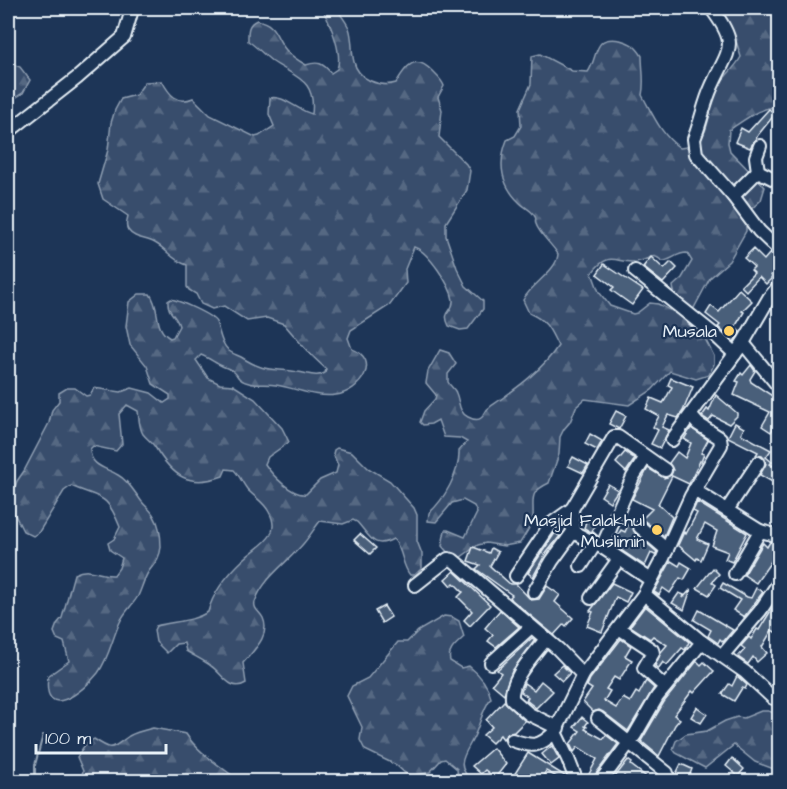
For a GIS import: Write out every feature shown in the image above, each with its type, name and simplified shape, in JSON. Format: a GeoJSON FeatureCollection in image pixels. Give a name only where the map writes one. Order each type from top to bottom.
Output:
{"type":"FeatureCollection","features":[{"type":"Feature","properties":{"kind":"street"},"geometry":{"type":"LineString","coordinates":[[8,132],[124,37],[131,13],[130,8]]}},
{"type":"Feature","properties":{"kind":"street"},"geometry":{"type":"LineString","coordinates":[[711,8],[726,28],[730,39],[729,50],[711,88],[694,139],[696,154],[733,196],[759,231],[780,251]]}},
{"type":"Feature","properties":{"kind":"street"},"geometry":{"type":"LineString","coordinates":[[758,171],[756,156],[760,146]]}},
{"type":"Feature","properties":{"kind":"street"},"geometry":{"type":"LineString","coordinates":[[733,196],[758,171]]}},
{"type":"Feature","properties":{"kind":"street"},"geometry":{"type":"LineString","coordinates":[[758,171],[780,182]]}},
{"type":"Feature","properties":{"kind":"street"},"geometry":{"type":"LineString","coordinates":[[635,271],[735,354]]}},
{"type":"Feature","properties":{"kind":"street"},"geometry":{"type":"LineString","coordinates":[[672,440],[743,343],[769,298],[780,285]]}},
{"type":"Feature","properties":{"kind":"street"},"geometry":{"type":"LineString","coordinates":[[743,343],[780,388]]}},
{"type":"Feature","properties":{"kind":"street"},"geometry":{"type":"LineString","coordinates":[[512,740],[534,746],[545,742],[556,730],[583,675],[644,594],[694,490],[721,442],[720,438],[698,424],[691,416]]}},
{"type":"Feature","properties":{"kind":"street"},"geometry":{"type":"LineString","coordinates":[[516,576],[551,524],[572,508],[614,436],[665,470]]}},
{"type":"Feature","properties":{"kind":"street"},"geometry":{"type":"LineString","coordinates":[[581,566],[599,546],[645,457]]}},
{"type":"Feature","properties":{"kind":"street"},"geometry":{"type":"LineString","coordinates":[[727,510],[758,463]]}},
{"type":"Feature","properties":{"kind":"street"},"geometry":{"type":"LineString","coordinates":[[694,490],[760,531],[778,532]]}},
{"type":"Feature","properties":{"kind":"street"},"geometry":{"type":"LineString","coordinates":[[534,592],[552,561],[573,532],[572,508]]}},
{"type":"Feature","properties":{"kind":"street"},"geometry":{"type":"LineString","coordinates":[[640,528],[667,550]]}},
{"type":"Feature","properties":{"kind":"street"},"geometry":{"type":"LineString","coordinates":[[735,574],[760,531]]}},
{"type":"Feature","properties":{"kind":"street"},"geometry":{"type":"LineString","coordinates":[[573,532],[651,580]]}},
{"type":"Feature","properties":{"kind":"street"},"geometry":{"type":"LineString","coordinates":[[415,585],[448,559],[453,560],[546,639],[583,675]]}},
{"type":"Feature","properties":{"kind":"street"},"geometry":{"type":"LineString","coordinates":[[591,598],[620,559]]}},
{"type":"Feature","properties":{"kind":"street"},"geometry":{"type":"LineString","coordinates":[[722,656],[760,611],[780,581]]}},
{"type":"Feature","properties":{"kind":"street"},"geometry":{"type":"LineString","coordinates":[[644,594],[702,642],[745,672],[773,698]]}},
{"type":"Feature","properties":{"kind":"street"},"geometry":{"type":"LineString","coordinates":[[490,663],[531,627]]}},
{"type":"Feature","properties":{"kind":"street"},"geometry":{"type":"LineString","coordinates":[[619,628],[652,650],[652,655],[644,669],[665,687]]}},
{"type":"Feature","properties":{"kind":"street"},"geometry":{"type":"LineString","coordinates":[[546,639],[517,679],[512,699],[529,714],[556,730],[577,782]]}},
{"type":"Feature","properties":{"kind":"street"},"geometry":{"type":"LineString","coordinates":[[600,782],[630,742],[665,687],[702,642]]}},
{"type":"Feature","properties":{"kind":"street"},"geometry":{"type":"LineString","coordinates":[[598,718],[667,773],[670,780]]}},
{"type":"Feature","properties":{"kind":"green space"},"geometry":{"type":"Polygon","coordinates":[[[326,8],[336,8],[348,25],[356,68],[370,81],[383,84],[396,83],[403,71],[416,62],[426,66],[443,84],[438,97],[442,110],[439,137],[470,171],[467,190],[446,223],[446,236],[466,286],[483,301],[483,309],[468,329],[460,330],[449,326],[446,317],[453,300],[448,286],[426,255],[414,247],[405,269],[406,283],[390,305],[351,330],[348,338],[352,349],[366,360],[366,368],[360,382],[345,393],[328,396],[276,385],[248,383],[231,370],[204,356],[201,355],[196,360],[208,378],[220,384],[233,385],[255,399],[282,428],[289,442],[268,457],[265,464],[277,479],[295,492],[306,494],[320,480],[336,473],[338,465],[333,454],[337,448],[352,452],[368,468],[390,481],[414,508],[417,515],[417,541],[422,554],[422,568],[415,575],[410,575],[400,549],[393,539],[381,543],[376,542],[353,520],[343,524],[320,521],[303,544],[269,578],[259,593],[255,607],[263,618],[265,631],[260,643],[243,663],[246,683],[235,686],[231,684],[211,666],[186,651],[184,643],[176,644],[167,653],[156,642],[154,630],[156,626],[189,620],[208,612],[214,597],[227,577],[267,540],[273,528],[273,521],[267,508],[247,489],[234,470],[226,469],[223,476],[201,481],[191,480],[175,473],[143,434],[138,411],[127,405],[119,414],[122,444],[116,451],[93,446],[90,449],[91,455],[100,466],[125,480],[151,512],[156,519],[159,531],[160,551],[138,596],[122,618],[98,673],[74,695],[57,701],[51,698],[48,690],[48,676],[69,661],[64,642],[57,639],[54,632],[62,618],[74,574],[90,571],[114,575],[122,558],[110,550],[108,543],[114,539],[120,527],[111,508],[102,498],[71,486],[64,491],[39,532],[33,536],[23,531],[14,513],[11,498],[17,481],[49,423],[52,410],[59,401],[59,393],[67,388],[75,388],[86,396],[90,395],[94,388],[121,392],[132,388],[151,393],[164,403],[170,399],[170,395],[153,384],[147,366],[130,345],[126,326],[129,302],[139,294],[150,294],[161,329],[170,338],[179,326],[169,309],[168,301],[171,299],[213,319],[229,351],[257,366],[315,375],[325,373],[326,369],[284,324],[267,318],[247,321],[224,306],[212,309],[201,304],[196,294],[187,287],[187,265],[155,243],[134,235],[128,230],[126,225],[128,216],[103,199],[98,184],[108,150],[115,110],[121,99],[136,95],[145,82],[162,81],[174,97],[182,100],[193,98],[210,115],[255,137],[274,126],[269,114],[270,98],[280,98],[312,114],[311,94],[308,87],[248,41],[248,31],[257,20],[264,22],[272,28],[282,45],[293,57],[306,65],[320,64],[331,73],[337,69],[338,56],[333,32],[324,12],[326,8]]]}},
{"type":"Feature","properties":{"kind":"green space"},"geometry":{"type":"Polygon","coordinates":[[[717,8],[779,8],[779,108],[773,107],[760,111],[729,130],[730,151],[765,187],[761,200],[746,214],[746,231],[729,261],[710,278],[691,310],[677,297],[673,286],[682,278],[692,261],[687,253],[662,261],[654,257],[632,262],[610,259],[604,261],[592,273],[599,292],[610,306],[633,314],[650,303],[658,304],[680,315],[693,329],[703,335],[714,356],[714,364],[709,375],[696,379],[670,371],[652,390],[629,405],[585,399],[576,407],[560,437],[559,454],[549,483],[535,493],[530,527],[520,543],[504,546],[486,543],[478,545],[461,557],[450,555],[442,546],[445,530],[465,537],[477,513],[474,506],[463,500],[452,503],[436,522],[428,521],[429,513],[450,485],[457,468],[459,451],[467,442],[460,438],[444,437],[438,420],[423,425],[420,422],[424,411],[436,395],[426,383],[428,371],[440,350],[449,353],[456,364],[448,374],[448,382],[455,392],[462,412],[470,418],[478,419],[488,408],[536,372],[558,346],[547,326],[529,313],[523,300],[549,272],[558,254],[540,231],[533,213],[520,203],[509,189],[502,165],[507,140],[515,136],[521,126],[520,109],[531,84],[532,56],[540,54],[572,71],[588,72],[600,44],[611,39],[630,44],[642,56],[642,95],[654,117],[673,143],[680,148],[691,146],[703,135],[715,92],[741,57],[733,31],[717,8]]]}},
{"type":"Feature","properties":{"kind":"green space"},"geometry":{"type":"Polygon","coordinates":[[[8,62],[20,67],[30,80],[23,93],[9,102],[8,102],[8,62]]]}},
{"type":"Feature","properties":{"kind":"green space"},"geometry":{"type":"Polygon","coordinates":[[[444,616],[459,621],[464,637],[451,650],[450,661],[461,668],[469,666],[473,669],[485,684],[491,698],[463,758],[463,769],[474,781],[458,781],[457,769],[445,759],[441,760],[430,772],[412,776],[396,765],[365,750],[360,740],[362,727],[347,696],[352,686],[368,678],[398,642],[407,642],[418,631],[444,616]]]}},
{"type":"Feature","properties":{"kind":"green space"},"geometry":{"type":"Polygon","coordinates":[[[761,711],[779,714],[779,771],[755,762],[734,745],[705,768],[676,753],[673,749],[676,741],[686,734],[707,731],[725,721],[737,717],[744,718],[761,711]]]}},
{"type":"Feature","properties":{"kind":"green space"},"geometry":{"type":"Polygon","coordinates":[[[153,728],[186,734],[203,753],[239,781],[77,781],[81,779],[83,771],[77,757],[86,743],[94,739],[105,746],[112,747],[132,735],[153,728]]]}},
{"type":"Feature","properties":{"kind":"building"},"geometry":{"type":"Polygon","coordinates":[[[769,109],[775,114],[750,148],[735,142],[741,128],[748,132],[769,109]]]}},
{"type":"Feature","properties":{"kind":"building"},"geometry":{"type":"Polygon","coordinates":[[[753,249],[764,260],[770,253],[780,259],[780,262],[771,275],[773,277],[766,284],[759,277],[746,291],[741,286],[754,273],[751,270],[754,267],[744,258],[753,249]]]}},
{"type":"Feature","properties":{"kind":"building"},"geometry":{"type":"Polygon","coordinates":[[[651,257],[664,269],[671,262],[677,268],[663,283],[643,267],[651,257]]]}},
{"type":"Feature","properties":{"kind":"building"},"geometry":{"type":"Polygon","coordinates":[[[604,264],[643,290],[632,305],[611,290],[614,287],[597,274],[604,264]]]}},
{"type":"Feature","properties":{"kind":"building"},"geometry":{"type":"Polygon","coordinates":[[[739,289],[752,301],[742,311],[744,312],[735,327],[740,332],[734,342],[718,327],[720,325],[706,314],[711,306],[719,312],[739,289]]]}},
{"type":"Feature","properties":{"kind":"building"},"geometry":{"type":"Polygon","coordinates":[[[751,365],[755,371],[750,379],[751,382],[780,401],[780,417],[771,432],[762,426],[770,412],[734,395],[739,382],[736,381],[741,373],[743,375],[751,365]]]}},
{"type":"Feature","properties":{"kind":"building"},"geometry":{"type":"Polygon","coordinates":[[[671,378],[693,387],[678,418],[668,415],[662,427],[669,430],[660,448],[651,444],[658,430],[653,427],[659,416],[646,409],[651,398],[663,403],[672,387],[668,385],[671,378]]]}},
{"type":"Feature","properties":{"kind":"building"},"geometry":{"type":"Polygon","coordinates":[[[716,395],[737,413],[729,424],[713,416],[709,421],[702,416],[707,409],[709,411],[716,395]]]}},
{"type":"Feature","properties":{"kind":"building"},"geometry":{"type":"Polygon","coordinates":[[[616,411],[626,416],[619,429],[609,424],[616,411]]]}},
{"type":"Feature","properties":{"kind":"building"},"geometry":{"type":"Polygon","coordinates":[[[735,423],[744,428],[741,434],[771,450],[766,457],[772,462],[770,464],[780,470],[780,500],[771,497],[776,484],[760,475],[766,464],[765,459],[756,455],[758,452],[728,437],[735,423]]]}},
{"type":"Feature","properties":{"kind":"building"},"geometry":{"type":"Polygon","coordinates":[[[691,428],[708,440],[701,453],[704,454],[701,462],[689,484],[672,476],[658,504],[672,517],[664,536],[642,519],[652,509],[632,499],[648,468],[664,478],[671,475],[673,470],[669,463],[677,452],[685,458],[691,443],[684,439],[691,428]]]}},
{"type":"Feature","properties":{"kind":"building"},"geometry":{"type":"Polygon","coordinates":[[[590,434],[602,441],[597,450],[585,444],[590,434]]]}},
{"type":"Feature","properties":{"kind":"building"},"geometry":{"type":"Polygon","coordinates":[[[625,452],[635,459],[626,472],[616,463],[625,452]]]}},
{"type":"Feature","properties":{"kind":"building"},"geometry":{"type":"Polygon","coordinates":[[[573,457],[588,465],[583,473],[568,466],[573,457]]]}},
{"type":"Feature","properties":{"kind":"building"},"geometry":{"type":"Polygon","coordinates":[[[608,484],[618,490],[610,502],[601,496],[608,484]]]}},
{"type":"Feature","properties":{"kind":"building"},"geometry":{"type":"Polygon","coordinates":[[[697,502],[747,533],[732,562],[725,559],[728,552],[712,546],[717,531],[705,524],[697,539],[708,544],[701,560],[697,558],[696,560],[678,545],[697,513],[693,511],[697,502]]]}},
{"type":"Feature","properties":{"kind":"building"},"geometry":{"type":"Polygon","coordinates":[[[588,515],[599,520],[592,531],[598,536],[584,528],[588,515]]]}},
{"type":"Feature","properties":{"kind":"building"},"geometry":{"type":"Polygon","coordinates":[[[629,523],[635,533],[657,552],[655,555],[651,553],[645,566],[612,544],[621,530],[625,532],[629,523]]]}},
{"type":"Feature","properties":{"kind":"building"},"geometry":{"type":"Polygon","coordinates":[[[555,533],[560,536],[545,555],[533,577],[528,573],[555,533]]]}},
{"type":"Feature","properties":{"kind":"building"},"geometry":{"type":"Polygon","coordinates":[[[360,534],[376,548],[370,554],[354,540],[360,534]]]}},
{"type":"Feature","properties":{"kind":"building"},"geometry":{"type":"Polygon","coordinates":[[[770,542],[780,545],[780,560],[777,558],[772,560],[756,583],[744,575],[763,543],[767,547],[770,542]]]}},
{"type":"Feature","properties":{"kind":"building"},"geometry":{"type":"Polygon","coordinates":[[[473,547],[489,553],[491,548],[498,552],[490,566],[510,584],[516,584],[531,600],[539,599],[547,586],[560,595],[555,602],[573,618],[554,635],[512,600],[510,597],[512,595],[476,569],[480,565],[468,561],[473,547]]]}},
{"type":"Feature","properties":{"kind":"building"},"geometry":{"type":"Polygon","coordinates":[[[671,561],[679,566],[681,562],[691,568],[684,580],[680,578],[670,593],[663,588],[659,595],[654,592],[671,561]]]}},
{"type":"Feature","properties":{"kind":"building"},"geometry":{"type":"Polygon","coordinates":[[[713,568],[719,574],[712,582],[716,585],[709,595],[697,588],[713,568]]]}},
{"type":"Feature","properties":{"kind":"building"},"geometry":{"type":"Polygon","coordinates":[[[454,571],[490,605],[470,626],[464,620],[472,611],[458,597],[463,592],[454,583],[451,586],[445,579],[454,571]]]}},
{"type":"Feature","properties":{"kind":"building"},"geometry":{"type":"Polygon","coordinates":[[[612,583],[631,592],[626,602],[616,597],[602,632],[587,626],[593,612],[590,611],[612,583]]]}},
{"type":"Feature","properties":{"kind":"building"},"geometry":{"type":"Polygon","coordinates":[[[723,583],[751,598],[756,588],[763,592],[744,617],[733,610],[740,600],[720,588],[723,583]]]}},
{"type":"Feature","properties":{"kind":"building"},"geometry":{"type":"Polygon","coordinates":[[[691,589],[684,610],[672,603],[679,593],[684,595],[683,598],[691,589]]]}},
{"type":"Feature","properties":{"kind":"building"},"geometry":{"type":"Polygon","coordinates":[[[777,601],[780,602],[780,635],[772,630],[762,647],[767,653],[757,662],[753,657],[748,664],[738,657],[745,649],[741,646],[749,637],[751,639],[757,629],[759,630],[777,601]]]}},
{"type":"Feature","properties":{"kind":"building"},"geometry":{"type":"Polygon","coordinates":[[[384,606],[391,617],[382,623],[375,611],[384,606]]]}},
{"type":"Feature","properties":{"kind":"building"},"geometry":{"type":"Polygon","coordinates":[[[645,606],[689,642],[685,650],[682,648],[667,665],[663,662],[658,669],[655,666],[667,645],[653,636],[650,639],[630,626],[645,606]]]}},
{"type":"Feature","properties":{"kind":"building"},"geometry":{"type":"Polygon","coordinates":[[[500,610],[519,627],[496,647],[488,641],[493,635],[485,628],[500,610]]]}},
{"type":"Feature","properties":{"kind":"building"},"geometry":{"type":"Polygon","coordinates":[[[699,610],[733,630],[723,642],[720,639],[718,643],[708,636],[711,630],[694,620],[699,610]]]}},
{"type":"Feature","properties":{"kind":"building"},"geometry":{"type":"Polygon","coordinates":[[[532,638],[535,640],[512,671],[504,694],[492,684],[501,673],[497,670],[532,638]]]}},
{"type":"Feature","properties":{"kind":"building"},"geometry":{"type":"Polygon","coordinates":[[[621,639],[631,646],[625,656],[632,660],[619,680],[614,677],[606,689],[610,691],[604,701],[616,708],[623,698],[630,702],[636,692],[639,694],[646,681],[654,688],[628,731],[603,712],[599,710],[593,712],[583,702],[592,689],[587,686],[590,679],[621,639]]]}},
{"type":"Feature","properties":{"kind":"building"},"geometry":{"type":"Polygon","coordinates":[[[697,661],[701,665],[704,662],[714,671],[694,693],[692,691],[674,715],[680,719],[659,756],[641,741],[664,702],[697,661]]]}},
{"type":"Feature","properties":{"kind":"building"},"geometry":{"type":"Polygon","coordinates":[[[562,665],[570,673],[562,681],[553,673],[562,665]]]}},
{"type":"Feature","properties":{"kind":"building"},"geometry":{"type":"Polygon","coordinates":[[[737,676],[747,685],[745,689],[742,688],[734,701],[722,694],[729,684],[732,686],[737,676]]]}},
{"type":"Feature","properties":{"kind":"building"},"geometry":{"type":"Polygon","coordinates":[[[541,681],[553,691],[536,708],[526,700],[528,697],[521,692],[524,683],[534,690],[541,681]]]}},
{"type":"Feature","properties":{"kind":"building"},"geometry":{"type":"Polygon","coordinates":[[[504,701],[525,721],[514,732],[507,734],[503,739],[500,735],[492,743],[483,735],[492,727],[486,720],[504,701]]]}},
{"type":"Feature","properties":{"kind":"building"},"geometry":{"type":"Polygon","coordinates":[[[697,707],[707,714],[701,723],[691,717],[697,707]]]}},
{"type":"Feature","properties":{"kind":"building"},"geometry":{"type":"Polygon","coordinates":[[[582,717],[588,722],[585,729],[603,739],[606,735],[618,744],[592,779],[588,776],[597,759],[578,747],[574,752],[570,744],[580,731],[574,727],[582,717]]]}},
{"type":"Feature","properties":{"kind":"building"},"geometry":{"type":"Polygon","coordinates":[[[552,746],[559,759],[551,765],[542,754],[552,746]]]}},
{"type":"Feature","properties":{"kind":"building"},"geometry":{"type":"Polygon","coordinates":[[[493,748],[506,764],[495,778],[485,770],[481,774],[472,766],[493,748]]]}},
{"type":"Feature","properties":{"kind":"building"},"geometry":{"type":"Polygon","coordinates":[[[528,753],[565,776],[562,780],[546,771],[540,781],[530,775],[526,782],[514,775],[528,753]]]}},
{"type":"Feature","properties":{"kind":"building"},"geometry":{"type":"Polygon","coordinates":[[[732,758],[744,769],[738,776],[726,766],[732,758]]]}},
{"type":"Feature","properties":{"kind":"building"},"geometry":{"type":"Polygon","coordinates":[[[628,760],[653,782],[631,782],[624,776],[622,780],[624,782],[611,782],[628,760]]]}},
{"type":"Feature","properties":{"kind":"building"},"geometry":{"type":"Polygon","coordinates":[[[681,764],[692,769],[688,779],[676,774],[681,764]]]}},
{"type":"Feature","properties":{"kind":"waterway"},"geometry":{"type":"LineString","coordinates":[[35,782],[35,765],[43,735]]}},
{"type":"Feature","properties":{"kind":"place","name":"Musala"},"geometry":{"type":"Point","coordinates":[729,331]}},
{"type":"Feature","properties":{"kind":"place","name":"Masjid Falakhul Muslimin"},"geometry":{"type":"Point","coordinates":[657,530]}}]}
